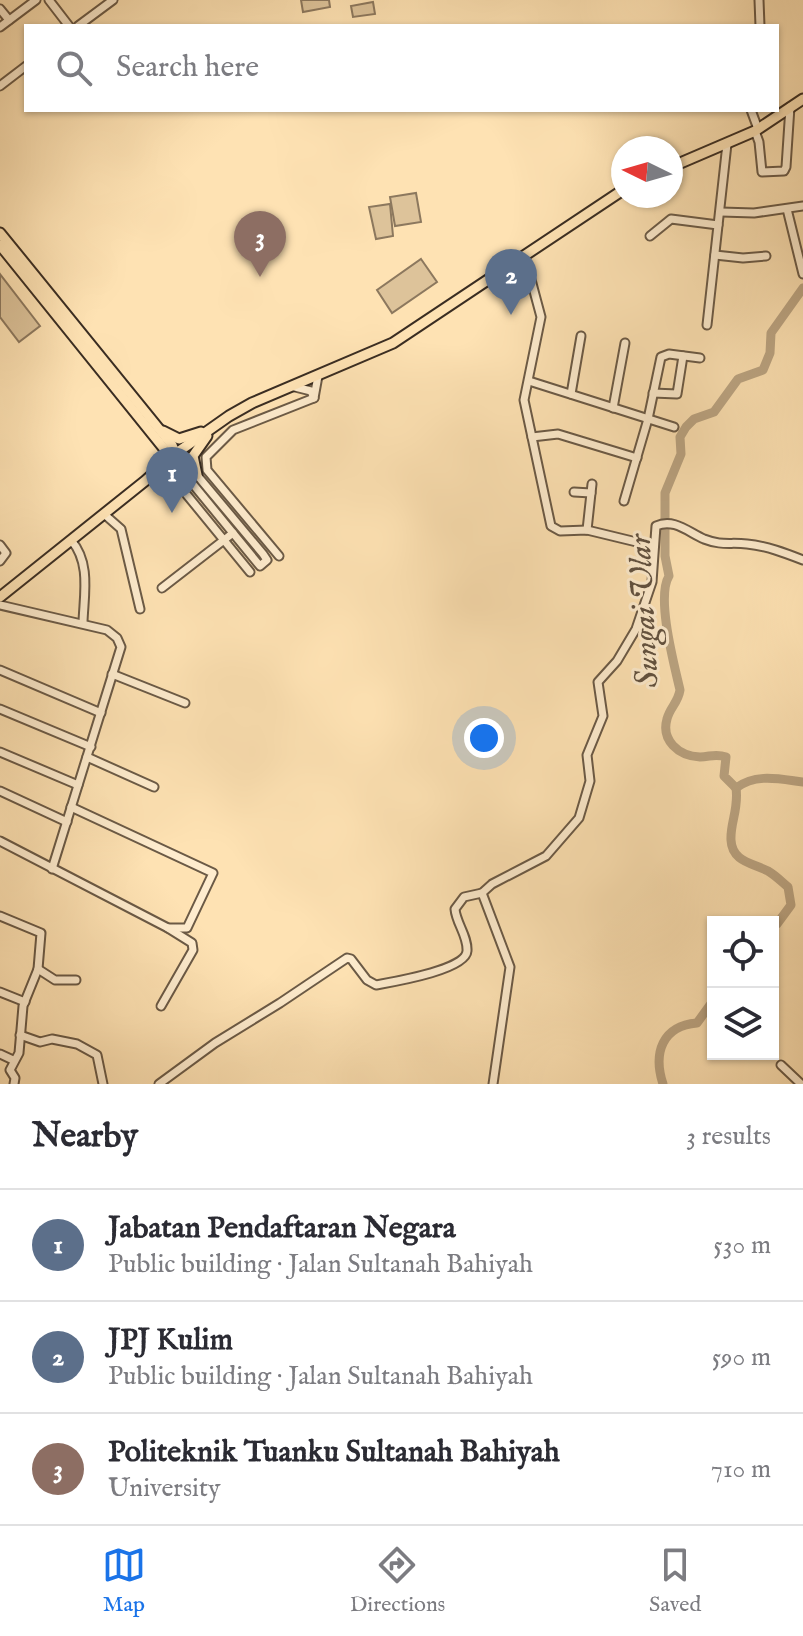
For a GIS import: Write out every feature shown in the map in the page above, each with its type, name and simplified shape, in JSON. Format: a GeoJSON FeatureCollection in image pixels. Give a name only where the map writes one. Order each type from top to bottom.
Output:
{"type":"FeatureCollection","features":[{"type":"Feature","properties":{"kind":"main road"},"geometry":{"type":"LineString","coordinates":[[683,162],[757,130],[803,99]]}},
{"type":"Feature","properties":{"kind":"main road"},"geometry":{"type":"LineString","coordinates":[[0,597],[145,481],[173,452],[252,403],[393,343],[611,198]]}},
{"type":"Feature","properties":{"kind":"main road"},"geometry":{"type":"LineString","coordinates":[[0,233],[106,363],[173,452]]}},
{"type":"Feature","properties":{"kind":"main road"},"geometry":{"type":"LineString","coordinates":[[0,245],[139,416],[179,439],[214,427]]}},
{"type":"Feature","properties":{"kind":"main road"},"geometry":{"type":"LineString","coordinates":[[83,347],[106,363],[139,416]]}},
{"type":"Feature","properties":{"kind":"main road"},"geometry":{"type":"LineString","coordinates":[[145,481],[160,454],[149,423]]}},
{"type":"Feature","properties":{"kind":"main road"},"geometry":{"type":"LineString","coordinates":[[145,481],[168,474],[194,478],[193,456],[214,427]]}},
{"type":"Feature","properties":{"kind":"street"},"geometry":{"type":"LineString","coordinates":[[0,27],[36,0]]}},
{"type":"Feature","properties":{"kind":"street"},"geometry":{"type":"LineString","coordinates":[[49,0],[67,24]]}},
{"type":"Feature","properties":{"kind":"street"},"geometry":{"type":"LineString","coordinates":[[759,0],[760,24]]}},
{"type":"Feature","properties":{"kind":"street"},"geometry":{"type":"LineString","coordinates":[[80,24],[108,1]]}},
{"type":"Feature","properties":{"kind":"street"},"geometry":{"type":"LineString","coordinates":[[0,9],[9,20]]}},
{"type":"Feature","properties":{"kind":"street"},"geometry":{"type":"LineString","coordinates":[[0,86],[24,68]]}},
{"type":"Feature","properties":{"kind":"street"},"geometry":{"type":"LineString","coordinates":[[752,112],[762,172],[784,171],[790,107]]}},
{"type":"Feature","properties":{"kind":"street"},"geometry":{"type":"LineString","coordinates":[[707,325],[727,144]]}},
{"type":"Feature","properties":{"kind":"street"},"geometry":{"type":"LineString","coordinates":[[721,212],[754,213],[803,206]]}},
{"type":"Feature","properties":{"kind":"street"},"geometry":{"type":"LineString","coordinates":[[787,209],[803,274]]}},
{"type":"Feature","properties":{"kind":"street"},"geometry":{"type":"LineString","coordinates":[[650,236],[671,219],[718,225]]}},
{"type":"Feature","properties":{"kind":"street"},"geometry":{"type":"LineString","coordinates":[[715,255],[743,258],[766,256]]}},
{"type":"Feature","properties":{"kind":"street"},"geometry":{"type":"LineString","coordinates":[[520,258],[530,276],[541,317],[524,400],[551,526],[560,531],[587,530],[653,546]]}},
{"type":"Feature","properties":{"kind":"street"},"geometry":{"type":"LineString","coordinates":[[571,394],[581,336]]}},
{"type":"Feature","properties":{"kind":"street"},"geometry":{"type":"LineString","coordinates":[[613,408],[625,343]]}},
{"type":"Feature","properties":{"kind":"street"},"geometry":{"type":"LineString","coordinates":[[624,501],[648,419],[661,357],[669,354],[700,358]]}},
{"type":"Feature","properties":{"kind":"street"},"geometry":{"type":"LineString","coordinates":[[653,393],[677,394],[683,356]]}},
{"type":"Feature","properties":{"kind":"street"},"geometry":{"type":"LineString","coordinates":[[314,398],[318,376]]}},
{"type":"Feature","properties":{"kind":"street"},"geometry":{"type":"LineString","coordinates":[[529,381],[674,427]]}},
{"type":"Feature","properties":{"kind":"street"},"geometry":{"type":"LineString","coordinates":[[292,386],[311,391],[314,398]]}},
{"type":"Feature","properties":{"kind":"street"},"geometry":{"type":"LineString","coordinates":[[279,556],[207,470],[206,457],[233,430],[314,398]]}},
{"type":"Feature","properties":{"kind":"street"},"geometry":{"type":"LineString","coordinates":[[532,437],[558,434],[637,458]]}},
{"type":"Feature","properties":{"kind":"street"},"geometry":{"type":"LineString","coordinates":[[173,452],[263,554],[267,560],[260,566],[194,478]]}},
{"type":"Feature","properties":{"kind":"street"},"geometry":{"type":"LineString","coordinates":[[574,492],[592,488],[587,530]]}},
{"type":"Feature","properties":{"kind":"street"},"geometry":{"type":"LineString","coordinates":[[187,495],[250,572]]}},
{"type":"Feature","properties":{"kind":"street"},"geometry":{"type":"LineString","coordinates":[[104,514],[121,529],[140,609]]}},
{"type":"Feature","properties":{"kind":"street"},"geometry":{"type":"LineString","coordinates":[[159,1084],[215,1043],[347,958],[367,980],[376,985],[428,975],[459,961],[467,951],[455,909],[464,897],[482,893],[492,884],[546,856],[579,818],[590,781],[587,755],[603,716],[598,682],[617,661],[636,629],[652,582],[655,529],[661,524],[671,524],[717,543],[763,546],[803,560]]}},
{"type":"Feature","properties":{"kind":"street"},"geometry":{"type":"LineString","coordinates":[[162,588],[233,533]]}},
{"type":"Feature","properties":{"kind":"street"},"geometry":{"type":"LineString","coordinates":[[71,540],[78,548],[85,567],[83,622]]}},
{"type":"Feature","properties":{"kind":"street"},"geometry":{"type":"LineString","coordinates":[[0,545],[6,553],[0,561]]}},
{"type":"Feature","properties":{"kind":"street"},"geometry":{"type":"LineString","coordinates":[[263,554],[271,548]]}},
{"type":"Feature","properties":{"kind":"street"},"geometry":{"type":"LineString","coordinates":[[0,605],[107,630],[117,638],[121,647],[52,869]]}},
{"type":"Feature","properties":{"kind":"street"},"geometry":{"type":"LineString","coordinates":[[0,670],[101,713]]}},
{"type":"Feature","properties":{"kind":"street"},"geometry":{"type":"LineString","coordinates":[[112,674],[185,703]]}},
{"type":"Feature","properties":{"kind":"street"},"geometry":{"type":"LineString","coordinates":[[0,709],[91,747]]}},
{"type":"Feature","properties":{"kind":"street"},"geometry":{"type":"LineString","coordinates":[[0,752],[78,785]]}},
{"type":"Feature","properties":{"kind":"street"},"geometry":{"type":"LineString","coordinates":[[87,757],[154,787]]}},
{"type":"Feature","properties":{"kind":"street"},"geometry":{"type":"LineString","coordinates":[[0,791],[67,822]]}},
{"type":"Feature","properties":{"kind":"street"},"geometry":{"type":"LineString","coordinates":[[71,807],[213,873],[187,928],[168,928]]}},
{"type":"Feature","properties":{"kind":"street"},"geometry":{"type":"LineString","coordinates":[[0,841],[192,943],[193,950],[161,1006]]}},
{"type":"Feature","properties":{"kind":"street"},"geometry":{"type":"LineString","coordinates":[[482,893],[510,967],[493,1084]]}},
{"type":"Feature","properties":{"kind":"street"},"geometry":{"type":"LineString","coordinates":[[0,916],[41,933],[38,969],[25,1002],[19,1053],[10,1070],[15,1078],[14,1084]]}},
{"type":"Feature","properties":{"kind":"street"},"geometry":{"type":"LineString","coordinates":[[38,969],[55,980],[76,980]]}},
{"type":"Feature","properties":{"kind":"street"},"geometry":{"type":"LineString","coordinates":[[0,992],[25,1002]]}},
{"type":"Feature","properties":{"kind":"street"},"geometry":{"type":"LineString","coordinates":[[20,1035],[40,1042],[52,1039],[77,1044],[97,1055],[103,1084]]}},
{"type":"Feature","properties":{"kind":"street"},"geometry":{"type":"LineString","coordinates":[[0,1054],[13,1060]]}},
{"type":"Feature","properties":{"kind":"street"},"geometry":{"type":"LineString","coordinates":[[781,1065],[801,1084]]}},
{"type":"Feature","properties":{"kind":"shaded area"},"geometry":{"type":"Polygon","coordinates":[[[301,0],[329,0],[330,7],[303,12],[301,0]]]}},
{"type":"Feature","properties":{"kind":"shaded area"},"geometry":{"type":"Polygon","coordinates":[[[373,2],[375,14],[353,17],[351,6],[373,2]]]}},
{"type":"Feature","properties":{"kind":"shaded area"},"geometry":{"type":"Polygon","coordinates":[[[416,193],[421,222],[395,226],[390,197],[416,193]]]}},
{"type":"Feature","properties":{"kind":"shaded area"},"geometry":{"type":"Polygon","coordinates":[[[390,204],[393,236],[376,239],[369,207],[390,204]]]}},
{"type":"Feature","properties":{"kind":"shaded area"},"geometry":{"type":"Polygon","coordinates":[[[421,259],[437,282],[392,313],[377,290],[421,259]]]}},
{"type":"Feature","properties":{"kind":"shaded area"},"geometry":{"type":"Polygon","coordinates":[[[0,274],[40,326],[19,342],[0,317],[0,274]]]}},
{"type":"Feature","properties":{"kind":"waterway","name":"Sungai Ular"},"geometry":{"type":"LineString","coordinates":[[736,788],[724,776],[726,757],[685,754],[673,746],[667,734],[667,719],[680,690],[665,614],[665,586],[669,576],[665,556],[665,493],[681,454],[680,437],[686,427],[694,419],[714,412],[738,379],[763,370],[770,353],[771,333],[803,288]]}},
{"type":"Feature","properties":{"kind":"waterway"},"geometry":{"type":"LineString","coordinates":[[736,788],[760,779],[803,782]]}},
{"type":"Feature","properties":{"kind":"waterway"},"geometry":{"type":"LineString","coordinates":[[736,788],[732,847],[744,861],[771,873],[788,887],[791,905],[779,921]]}},
{"type":"Feature","properties":{"kind":"waterway"},"geometry":{"type":"LineString","coordinates":[[663,1084],[659,1062],[663,1043],[676,1029],[697,1023],[707,1009]]}},
{"type":"Feature","properties":{"kind":"place","name":"Politeknik Tuanku Sultanah Bahiyah"},"geometry":{"type":"Point","coordinates":[260,277]}},
{"type":"Feature","properties":{"kind":"place","name":"JPJ Kulim"},"geometry":{"type":"Point","coordinates":[511,315]}},
{"type":"Feature","properties":{"kind":"place","name":"Jabatan Pendaftaran Negara"},"geometry":{"type":"Point","coordinates":[172,513]}}]}
